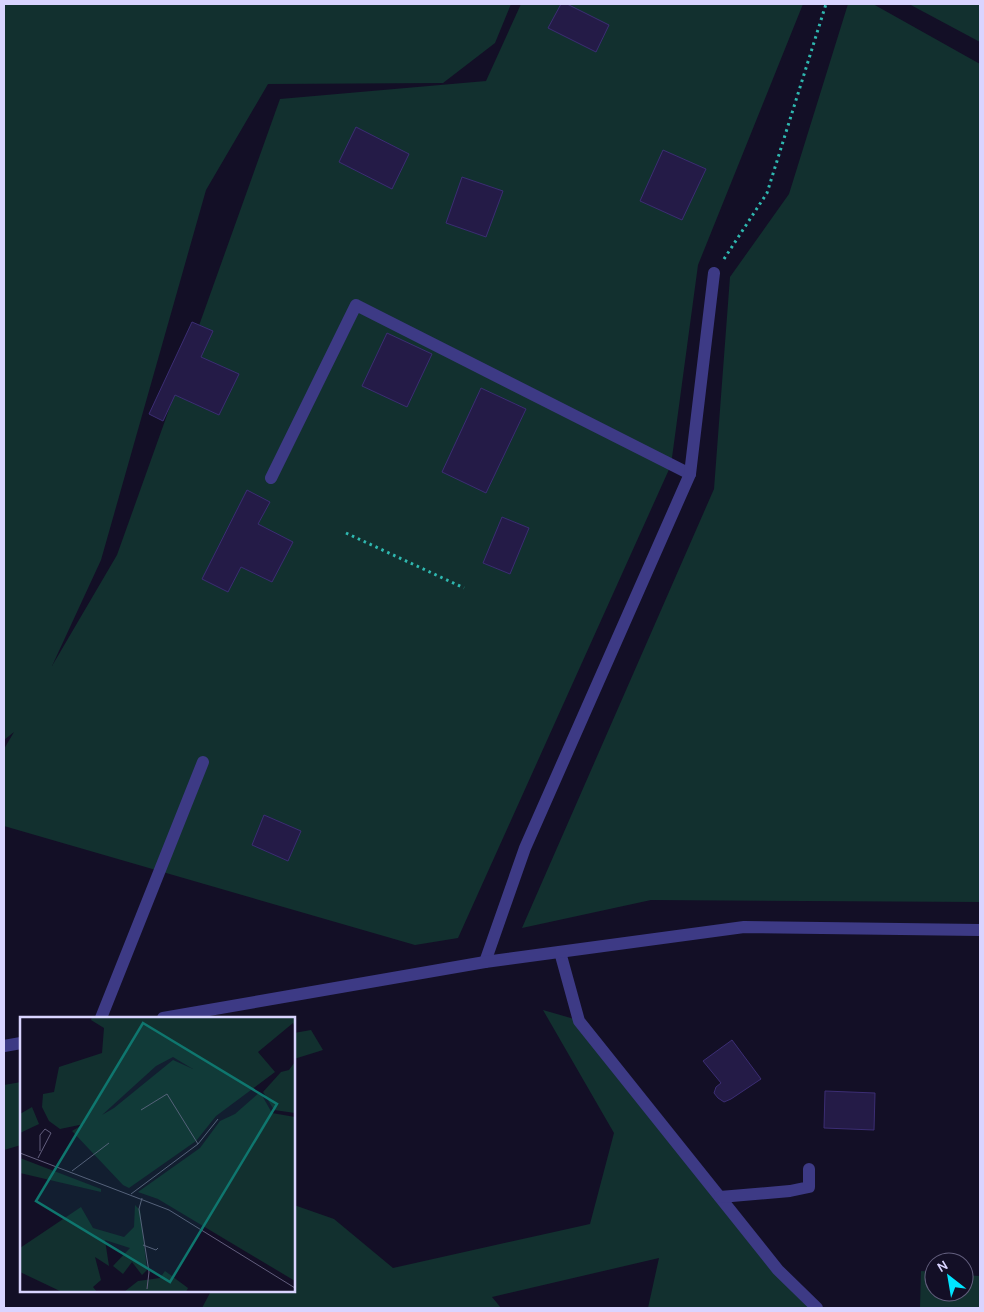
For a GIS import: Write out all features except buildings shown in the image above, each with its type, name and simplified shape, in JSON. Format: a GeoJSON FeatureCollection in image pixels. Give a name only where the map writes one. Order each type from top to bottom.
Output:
{"type":"FeatureCollection","features":[{"type":"Feature","properties":{"kind":"street"},"geometry":{"type":"LineString","coordinates":[[485,962],[525,848],[690,474],[714,273]]}},
{"type":"Feature","properties":{"kind":"street"},"geometry":{"type":"LineString","coordinates":[[271,478],[356,305],[690,474]]}},
{"type":"Feature","properties":{"kind":"street"},"geometry":{"type":"LineString","coordinates":[[101,1017],[202,762]]}},
{"type":"Feature","properties":{"kind":"street"},"geometry":{"type":"LineString","coordinates":[[169,1017],[485,962],[744,926],[980,930]]}},
{"type":"Feature","properties":{"kind":"street"},"geometry":{"type":"LineString","coordinates":[[560,952],[579,1021],[778,1270],[817,1308]]}},
{"type":"Feature","properties":{"kind":"street"},"geometry":{"type":"LineString","coordinates":[[4,1046],[20,1043]]}},
{"type":"Feature","properties":{"kind":"street"},"geometry":{"type":"LineString","coordinates":[[720,1197],[790,1191],[809,1187],[809,1169]]}},
{"type":"Feature","properties":{"kind":"path"},"geometry":{"type":"LineString","coordinates":[[714,273],[767,194],[826,4]]}},
{"type":"Feature","properties":{"kind":"path"},"geometry":{"type":"LineString","coordinates":[[346,533],[464,588]]}},
{"type":"Feature","properties":{"kind":"green space"},"geometry":{"type":"Polygon","coordinates":[[[4,4],[511,4],[495,43],[443,83],[268,84],[206,190],[101,560],[52,666],[117,555],[280,99],[486,81],[521,4],[803,4],[698,265],[671,465],[458,938],[415,945],[4,826],[4,749],[14,732],[4,740],[4,4]]]}},
{"type":"Feature","properties":{"kind":"green space"},"geometry":{"type":"Polygon","coordinates":[[[848,4],[873,4],[980,64],[980,902],[651,900],[522,928],[714,489],[730,277],[789,194],[848,4]]]}},
{"type":"Feature","properties":{"kind":"green space"},"geometry":{"type":"Polygon","coordinates":[[[909,4],[980,4],[980,42],[909,4]]]}},
{"type":"Feature","properties":{"kind":"green space"},"geometry":{"type":"Polygon","coordinates":[[[543,1010],[588,1023],[813,1308],[648,1308],[659,1258],[492,1297],[501,1308],[202,1308],[210,1292],[295,1292],[295,1205],[334,1219],[393,1268],[590,1224],[614,1133],[543,1010]]]}},
{"type":"Feature","properties":{"kind":"green space"},"geometry":{"type":"Polygon","coordinates":[[[311,1030],[323,1050],[295,1059],[295,1033],[311,1030]]]}},
{"type":"Feature","properties":{"kind":"green space"},"geometry":{"type":"Polygon","coordinates":[[[20,1082],[20,1145],[4,1150],[4,1085],[20,1082]]]}},
{"type":"Feature","properties":{"kind":"green space"},"geometry":{"type":"Polygon","coordinates":[[[921,1271],[924,1271],[924,1302],[974,1302],[974,1276],[980,1276],[980,1308],[920,1308],[921,1271]]]}}]}
